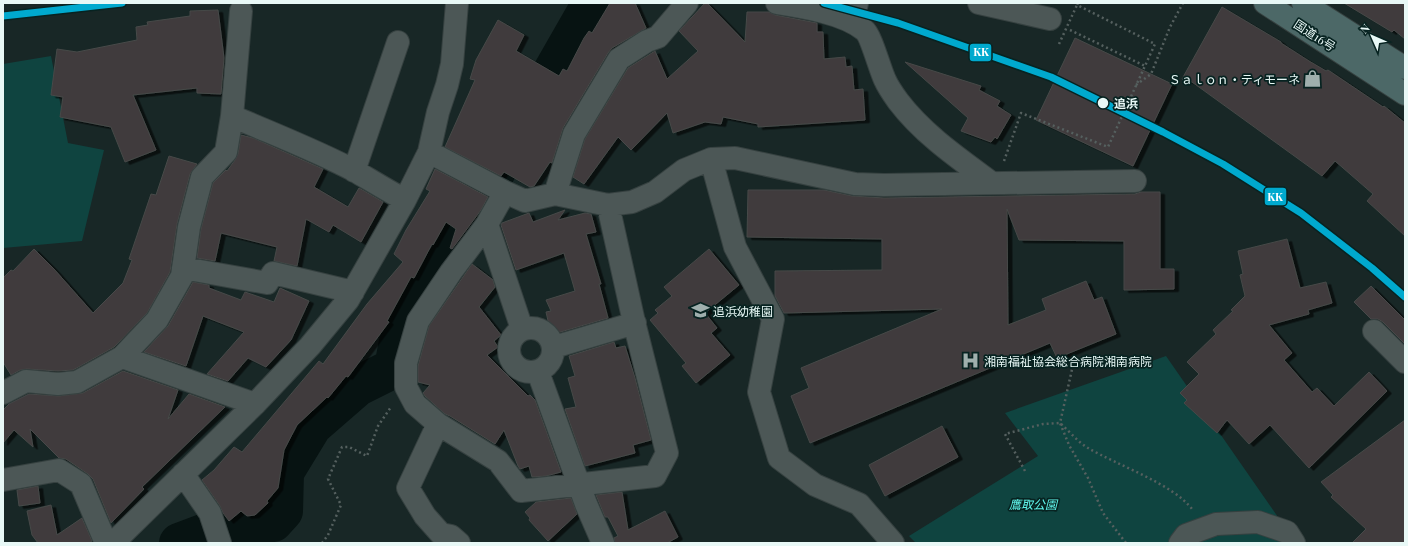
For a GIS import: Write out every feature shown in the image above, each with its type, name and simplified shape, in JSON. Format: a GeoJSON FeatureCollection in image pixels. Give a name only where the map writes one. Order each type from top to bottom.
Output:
{"type":"FeatureCollection","features":[{"type":"Feature","properties":{"kind":"highway","name":"国道16号"},"geometry":{"type":"LineString","coordinates":[[1265,3],[1405,94]]}},
{"type":"Feature","properties":{"kind":"highway","name":"国道16号"},"geometry":{"type":"LineString","coordinates":[[1315,6],[1405,68]]}},
{"type":"Feature","properties":{"kind":"street"},"geometry":{"type":"LineString","coordinates":[[113,543],[255,404],[327,326],[348,300],[405,200],[428,152],[452,64],[457,3]]}},
{"type":"Feature","properties":{"kind":"street"},"geometry":{"type":"LineString","coordinates":[[555,194],[574,134],[619,59],[647,41],[658,38],[687,3]]}},
{"type":"Feature","properties":{"kind":"street"},"geometry":{"type":"LineString","coordinates":[[777,3],[855,13],[866,31],[886,81],[897,100],[915,122],[942,145],[994,183]]}},
{"type":"Feature","properties":{"kind":"street"},"geometry":{"type":"LineString","coordinates":[[979,3],[1050,19]]}},
{"type":"Feature","properties":{"kind":"street"},"geometry":{"type":"LineString","coordinates":[[6,387],[26,381],[58,384],[77,382],[122,357],[157,320],[182,276],[188,227],[202,177],[226,152],[232,116],[242,12]]}},
{"type":"Feature","properties":{"kind":"street"},"geometry":{"type":"LineString","coordinates":[[354,171],[398,42]]}},
{"type":"Feature","properties":{"kind":"street"},"geometry":{"type":"LineString","coordinates":[[232,116],[354,171],[405,200]]}},
{"type":"Feature","properties":{"kind":"street"},"geometry":{"type":"LineString","coordinates":[[428,152],[525,201],[555,194],[608,205],[632,202],[655,192],[684,170],[711,158],[735,158],[856,184],[884,186],[1135,181]]}},
{"type":"Feature","properties":{"kind":"street"},"geometry":{"type":"LineString","coordinates":[[711,158],[735,247],[773,319],[759,392],[779,458],[815,485],[859,504],[893,543]]}},
{"type":"Feature","properties":{"kind":"street"},"geometry":{"type":"LineString","coordinates":[[505,192],[487,224],[451,272],[418,321],[406,363],[406,387],[415,404],[438,424],[498,461],[521,490],[655,476],[667,453],[635,324],[608,205]]}},
{"type":"Feature","properties":{"kind":"street"},"geometry":{"type":"LineString","coordinates":[[487,224],[522,329]]}},
{"type":"Feature","properties":{"kind":"street"},"geometry":{"type":"LineString","coordinates":[[183,268],[268,283],[273,273],[353,292]]}},
{"type":"Feature","properties":{"kind":"street"},"geometry":{"type":"LineString","coordinates":[[554,347],[635,324]]}},
{"type":"Feature","properties":{"kind":"street"},"geometry":{"type":"LineString","coordinates":[[532,327],[542,330],[550,337],[554,347],[552,358],[548,365],[538,372],[526,372],[516,367],[509,357],[508,347],[513,336],[522,329],[532,327]]}},
{"type":"Feature","properties":{"kind":"street"},"geometry":{"type":"LineString","coordinates":[[1374,331],[1405,362]]}},
{"type":"Feature","properties":{"kind":"street"},"geometry":{"type":"LineString","coordinates":[[122,357],[255,404]]}},
{"type":"Feature","properties":{"kind":"street"},"geometry":{"type":"LineString","coordinates":[[538,372],[579,484],[603,543]]}},
{"type":"Feature","properties":{"kind":"street"},"geometry":{"type":"LineString","coordinates":[[438,424],[408,488],[425,516],[444,540]]}},
{"type":"Feature","properties":{"kind":"street"},"geometry":{"type":"LineString","coordinates":[[3,480],[59,470],[81,484],[106,543]]}},
{"type":"Feature","properties":{"kind":"street"},"geometry":{"type":"LineString","coordinates":[[183,474],[210,513],[220,543]]}},
{"type":"Feature","properties":{"kind":"street"},"geometry":{"type":"LineString","coordinates":[[1180,543],[1186,535],[1216,524],[1258,522],[1287,532],[1294,543]]}},
{"type":"Feature","properties":{"kind":"path"},"geometry":{"type":"LineString","coordinates":[[1136,85],[1151,74],[1170,27],[1183,3]]}},
{"type":"Feature","properties":{"kind":"path"},"geometry":{"type":"LineString","coordinates":[[994,183],[1021,113],[1108,147],[1155,44],[1078,4],[1059,44]]}},
{"type":"Feature","properties":{"kind":"path"},"geometry":{"type":"LineString","coordinates":[[1089,40],[1145,66]]}},
{"type":"Feature","properties":{"kind":"path"},"geometry":{"type":"LineString","coordinates":[[1113,104],[1125,110]]}},
{"type":"Feature","properties":{"kind":"path"},"geometry":{"type":"LineString","coordinates":[[1073,365],[1060,424],[1069,445],[1088,478],[1103,513],[1126,543]]}},
{"type":"Feature","properties":{"kind":"path"},"geometry":{"type":"LineString","coordinates":[[322,543],[328,535],[341,505],[328,479],[342,447],[349,447],[367,456],[378,426],[406,387]]}},
{"type":"Feature","properties":{"kind":"path"},"geometry":{"type":"LineString","coordinates":[[1025,471],[1005,434],[1043,424],[1060,424],[1087,447],[1165,487],[1188,504],[1207,528]]}},
{"type":"Feature","properties":{"kind":"green space"},"geometry":{"type":"Polygon","coordinates":[[[51,56],[68,143],[104,150],[82,241],[3,248],[3,64],[51,56]]]}},
{"type":"Feature","properties":{"kind":"green space","name":"鷹取公園"},"geometry":{"type":"Polygon","coordinates":[[[1166,356],[1296,543],[916,543],[909,536],[1038,456],[1005,413],[1166,356]]]}},
{"type":"Feature","properties":{"kind":"building"},"geometry":{"type":"Polygon","coordinates":[[[610,3],[635,3],[646,28],[612,48],[608,53],[563,128],[552,163],[550,162],[534,186],[530,187],[504,172],[501,176],[445,147],[475,80],[470,79],[476,60],[498,20],[524,35],[516,51],[559,76],[563,69],[567,71],[584,38],[589,31],[592,33],[610,3]]]}},
{"type":"Feature","properties":{"kind":"building"},"geometry":{"type":"Polygon","coordinates":[[[705,3],[707,3],[745,42],[747,12],[769,12],[775,15],[817,23],[817,32],[823,32],[824,59],[845,57],[846,67],[852,66],[854,90],[863,89],[865,120],[758,127],[758,124],[723,117],[721,124],[705,122],[673,133],[667,113],[631,150],[618,137],[584,184],[573,177],[585,139],[628,68],[655,51],[667,79],[698,51],[679,31],[705,3]]]}},
{"type":"Feature","properties":{"kind":"building"},"geometry":{"type":"Polygon","coordinates":[[[1344,3],[1405,3],[1405,39],[1394,30],[1392,32],[1344,3]]]}},
{"type":"Feature","properties":{"kind":"building"},"geometry":{"type":"Polygon","coordinates":[[[1222,7],[1281,42],[1309,61],[1326,71],[1328,70],[1383,107],[1384,106],[1405,123],[1405,236],[1367,201],[1373,194],[1335,161],[1322,176],[1192,82],[1182,79],[1222,7]]]}},
{"type":"Feature","properties":{"kind":"building"},"geometry":{"type":"Polygon","coordinates":[[[218,10],[224,58],[221,94],[197,93],[197,88],[133,95],[156,150],[125,162],[111,127],[60,117],[63,97],[51,95],[57,49],[77,52],[137,40],[136,27],[148,25],[147,22],[190,16],[190,11],[218,10]]]}},
{"type":"Feature","properties":{"kind":"building"},"geometry":{"type":"Polygon","coordinates":[[[1075,38],[1172,84],[1133,166],[1036,120],[1075,38]]]}},
{"type":"Feature","properties":{"kind":"building"},"geometry":{"type":"Polygon","coordinates":[[[905,62],[981,86],[979,90],[1000,101],[997,106],[1011,115],[997,139],[995,137],[991,142],[961,131],[968,118],[905,62]]]}},
{"type":"Feature","properties":{"kind":"building"},"geometry":{"type":"Polygon","coordinates":[[[241,135],[253,138],[323,169],[314,187],[348,207],[359,188],[383,202],[361,242],[333,225],[329,232],[306,219],[297,266],[274,261],[277,247],[221,233],[215,261],[197,258],[201,229],[213,183],[226,170],[227,171],[235,160],[238,154],[241,135]]]}},
{"type":"Feature","properties":{"kind":"building"},"geometry":{"type":"Polygon","coordinates":[[[169,156],[197,164],[190,174],[177,224],[170,272],[147,313],[114,347],[73,370],[58,371],[27,369],[20,370],[11,375],[3,362],[3,278],[11,270],[13,271],[34,249],[93,313],[123,283],[132,260],[129,259],[151,194],[156,195],[169,156]]]}},
{"type":"Feature","properties":{"kind":"building"},"geometry":{"type":"Polygon","coordinates":[[[435,169],[488,197],[481,210],[452,249],[450,248],[456,229],[446,222],[433,245],[432,244],[414,278],[411,277],[387,321],[389,322],[348,377],[346,376],[328,398],[327,397],[297,425],[284,450],[278,488],[267,501],[268,503],[255,515],[247,516],[241,511],[229,521],[202,480],[214,470],[234,447],[242,452],[319,361],[323,364],[367,304],[403,262],[394,254],[406,230],[430,191],[426,189],[435,169]]]}},
{"type":"Feature","properties":{"kind":"building"},"geometry":{"type":"Polygon","coordinates":[[[748,190],[824,190],[852,196],[884,198],[1135,194],[1141,192],[1160,192],[1160,269],[1174,269],[1174,289],[1124,290],[1124,241],[1019,240],[1007,209],[1008,325],[1046,310],[1042,299],[1086,281],[1094,300],[1102,297],[1116,334],[1057,358],[1050,343],[810,443],[791,396],[809,388],[801,368],[942,309],[784,313],[775,296],[775,271],[882,270],[882,239],[747,237],[748,190]]]}},
{"type":"Feature","properties":{"kind":"building"},"geometry":{"type":"Polygon","coordinates":[[[565,210],[558,220],[585,213],[591,214],[596,232],[586,234],[601,284],[599,284],[608,318],[557,333],[549,325],[546,312],[551,311],[546,300],[575,291],[564,253],[516,270],[501,225],[502,223],[529,213],[533,222],[565,210]]]}},
{"type":"Feature","properties":{"kind":"building"},"geometry":{"type":"Polygon","coordinates":[[[1287,239],[1300,288],[1326,282],[1332,303],[1308,310],[1309,314],[1269,325],[1292,353],[1284,360],[1312,392],[1317,388],[1334,406],[1369,372],[1387,391],[1309,468],[1270,425],[1249,444],[1227,420],[1217,433],[1184,403],[1187,400],[1180,393],[1199,374],[1187,362],[1216,334],[1213,330],[1233,311],[1231,310],[1245,296],[1240,275],[1243,274],[1238,251],[1287,239]]]}},
{"type":"Feature","properties":{"kind":"building"},"geometry":{"type":"Polygon","coordinates":[[[709,249],[739,285],[705,313],[717,328],[711,333],[730,355],[696,383],[682,366],[686,363],[650,320],[658,313],[655,310],[672,296],[664,287],[709,249]]]}},
{"type":"Feature","properties":{"kind":"building"},"geometry":{"type":"Polygon","coordinates":[[[472,264],[493,280],[495,287],[479,307],[501,335],[494,341],[498,347],[487,355],[528,396],[530,395],[535,400],[561,472],[546,476],[532,477],[529,466],[520,469],[518,466],[504,430],[495,444],[445,414],[423,393],[430,385],[418,382],[418,366],[429,326],[472,264]]]}},
{"type":"Feature","properties":{"kind":"building"},"geometry":{"type":"Polygon","coordinates":[[[193,282],[209,285],[209,288],[241,300],[245,292],[274,302],[280,288],[309,301],[291,340],[266,367],[248,358],[228,381],[207,374],[244,332],[203,316],[186,366],[144,352],[168,326],[193,282]]]}},
{"type":"Feature","properties":{"kind":"building"},"geometry":{"type":"Polygon","coordinates":[[[1371,286],[1405,320],[1405,344],[1383,322],[1378,319],[1371,319],[1354,302],[1371,286]]]}},
{"type":"Feature","properties":{"kind":"building"},"geometry":{"type":"Polygon","coordinates":[[[614,342],[616,348],[625,346],[651,440],[633,445],[635,453],[585,466],[565,409],[576,407],[568,378],[575,376],[569,356],[614,342]]]}},
{"type":"Feature","properties":{"kind":"building"},"geometry":{"type":"Polygon","coordinates":[[[123,371],[178,390],[168,419],[189,394],[225,407],[142,487],[144,489],[111,523],[93,479],[66,459],[59,458],[30,429],[33,447],[14,430],[3,443],[3,410],[9,404],[29,394],[59,396],[83,393],[123,371]]]}},
{"type":"Feature","properties":{"kind":"building"},"geometry":{"type":"Polygon","coordinates":[[[1405,420],[1405,543],[1352,543],[1366,529],[1331,497],[1333,495],[1321,482],[1405,420]]]}},
{"type":"Feature","properties":{"kind":"building"},"geometry":{"type":"Polygon","coordinates":[[[942,426],[958,457],[885,496],[869,465],[942,426]]]}},
{"type":"Feature","properties":{"kind":"building"},"geometry":{"type":"Polygon","coordinates":[[[38,486],[40,503],[19,506],[17,490],[38,486]]]}},
{"type":"Feature","properties":{"kind":"building"},"geometry":{"type":"Polygon","coordinates":[[[622,492],[628,530],[665,511],[678,537],[667,543],[615,543],[614,538],[618,536],[608,517],[605,517],[596,495],[622,492]]]}},
{"type":"Feature","properties":{"kind":"building"},"geometry":{"type":"Polygon","coordinates":[[[571,498],[577,514],[548,541],[529,520],[530,518],[525,512],[536,502],[571,498]]]}},
{"type":"Feature","properties":{"kind":"building"},"geometry":{"type":"Polygon","coordinates":[[[51,505],[57,535],[82,518],[92,541],[89,543],[38,543],[32,535],[27,511],[51,505]]]}},
{"type":"Feature","properties":{"kind":"waterway"},"geometry":{"type":"LineString","coordinates":[[179,543],[211,531],[273,522],[283,511],[284,472],[312,426],[358,386],[394,368],[402,326],[415,297],[449,258],[497,169],[592,3]]}},
{"type":"Feature","properties":{"kind":"transit line","name":"KK"},"geometry":{"type":"LineString","coordinates":[[3,16],[122,3]]}},
{"type":"Feature","properties":{"kind":"transit line","name":"KK"},"geometry":{"type":"LineString","coordinates":[[824,3],[898,23],[1051,77],[1163,132],[1223,164],[1301,213],[1372,268],[1405,297]]}},
{"type":"Feature","properties":{"kind":"place","name":"Ｓａｌｏｎ・ティモーネ"},"geometry":{"type":"Point","coordinates":[1313,79]}},
{"type":"Feature","properties":{"kind":"place","name":"追浜"},"geometry":{"type":"Point","coordinates":[1103,103]}},
{"type":"Feature","properties":{"kind":"place","name":"追浜幼稚園"},"geometry":{"type":"Point","coordinates":[700,311]}},
{"type":"Feature","properties":{"kind":"place","name":"湘南福祉協会総合病院湘南病院"},"geometry":{"type":"Point","coordinates":[971,361]}}]}
